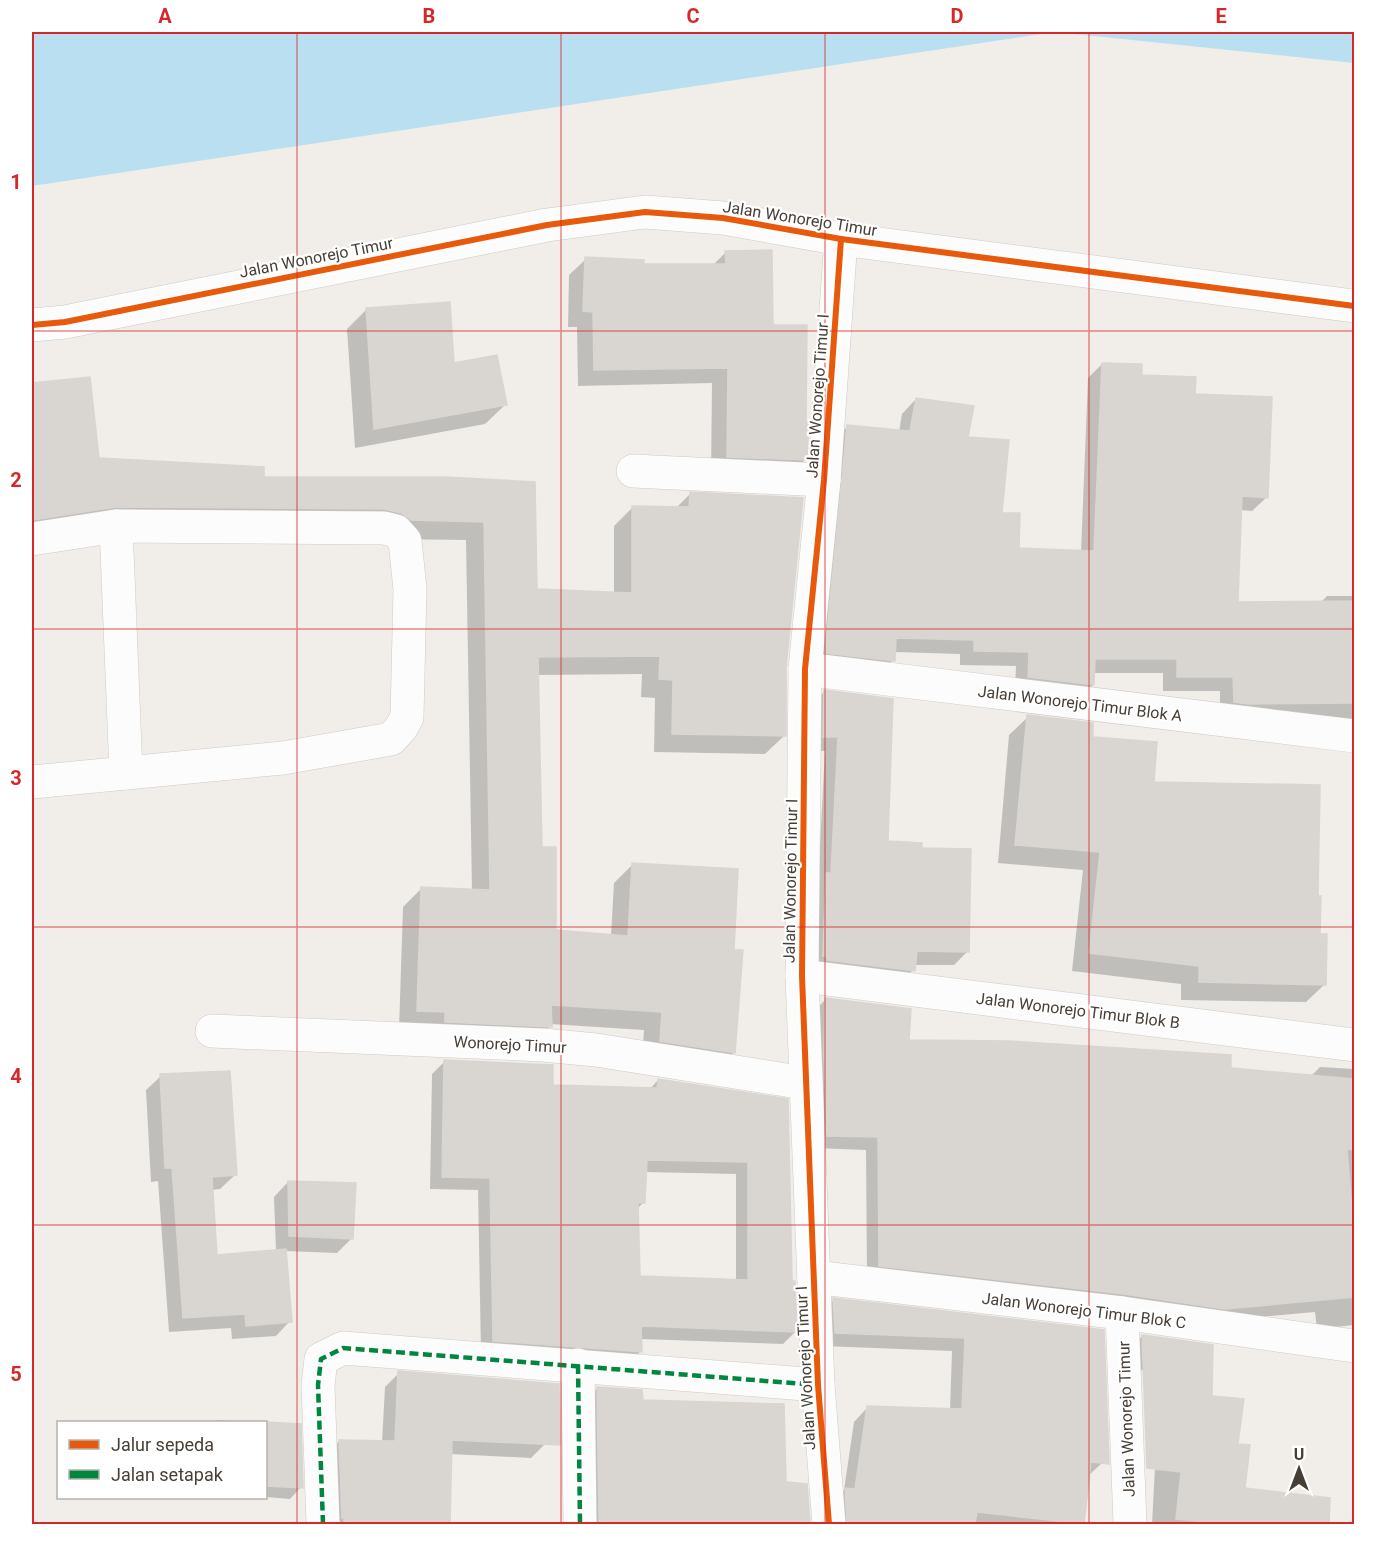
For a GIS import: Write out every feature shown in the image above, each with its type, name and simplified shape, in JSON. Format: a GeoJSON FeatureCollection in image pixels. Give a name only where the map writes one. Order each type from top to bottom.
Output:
{"type":"FeatureCollection","features":[{"type":"Feature","properties":{"kind":"street","name":"Jalan Wonorejo Timur"},"geometry":{"type":"LineString","coordinates":[[32,326],[65,322],[547,225],[645,212],[723,218],[841,239],[1354,306]]}},
{"type":"Feature","properties":{"kind":"street","name":"Jalan Wonorejo Timur I"},"geometry":{"type":"LineString","coordinates":[[829,1524],[818,1385],[802,976],[805,669],[824,480],[841,239]]}},
{"type":"Feature","properties":{"kind":"street"},"geometry":{"type":"LineString","coordinates":[[633,471],[824,480]]}},
{"type":"Feature","properties":{"kind":"street"},"geometry":{"type":"LineString","coordinates":[[32,539],[116,526],[384,528],[396,531],[405,541],[410,589],[407,717],[391,739],[283,758],[32,782]]}},
{"type":"Feature","properties":{"kind":"street"},"geometry":{"type":"LineString","coordinates":[[116,526],[126,773]]}},
{"type":"Feature","properties":{"kind":"street","name":"Jalan Wonorejo Timur Blok A"},"geometry":{"type":"LineString","coordinates":[[805,669],[1354,736]]}},
{"type":"Feature","properties":{"kind":"street","name":"Jalan Wonorejo Timur Blok B"},"geometry":{"type":"LineString","coordinates":[[802,976],[1354,1045]]}},
{"type":"Feature","properties":{"kind":"street","name":"Wonorejo Timur"},"geometry":{"type":"LineString","coordinates":[[212,1031],[543,1045],[596,1050],[805,1083]]}},
{"type":"Feature","properties":{"kind":"street","name":"Jalan Wonorejo Timur Blok C"},"geometry":{"type":"LineString","coordinates":[[814,1277],[1122,1313],[1354,1346]]}},
{"type":"Feature","properties":{"kind":"street","name":"Jalan Wonorejo Timur"},"geometry":{"type":"LineString","coordinates":[[1122,1313],[1130,1524]]}},
{"type":"Feature","properties":{"kind":"street"},"geometry":{"type":"LineString","coordinates":[[323,1524],[318,1385],[321,1359],[344,1348],[818,1385]]}},
{"type":"Feature","properties":{"kind":"street"},"geometry":{"type":"LineString","coordinates":[[578,1365],[580,1524]]}},
{"type":"Feature","properties":{"kind":"water"},"geometry":{"type":"Polygon","coordinates":[[[32,32],[1055,32],[32,186],[32,32]]]}},
{"type":"Feature","properties":{"kind":"water"},"geometry":{"type":"Polygon","coordinates":[[[1055,32],[1354,32],[1354,63],[1055,32]]]}},
{"type":"Feature","properties":{"kind":"building"},"geometry":{"type":"Polygon","coordinates":[[[772,250],[773,325],[807,325],[806,421],[809,422],[807,460],[727,457],[728,368],[594,370],[593,312],[583,311],[585,257],[644,260],[644,264],[726,264],[725,251],[772,250]]]}},
{"type":"Feature","properties":{"kind":"building"},"geometry":{"type":"Polygon","coordinates":[[[450,302],[454,363],[497,355],[507,405],[374,429],[366,308],[450,302]]]}},
{"type":"Feature","properties":{"kind":"building"},"geometry":{"type":"Polygon","coordinates":[[[1102,363],[1142,364],[1142,375],[1196,377],[1195,394],[1272,397],[1268,498],[1242,496],[1238,602],[1354,601],[1354,703],[1248,704],[1234,702],[1233,677],[1177,677],[1177,659],[1095,659],[1094,685],[1028,677],[1029,652],[974,651],[974,640],[896,638],[895,661],[825,653],[847,425],[910,431],[916,398],[974,406],[968,437],[1009,440],[1002,513],[1020,513],[1019,548],[1094,551],[1102,363]]]}},
{"type":"Feature","properties":{"kind":"building"},"geometry":{"type":"Polygon","coordinates":[[[90,377],[99,458],[264,467],[264,477],[446,477],[535,482],[537,589],[632,593],[632,506],[689,507],[690,492],[803,498],[786,667],[786,736],[672,734],[673,680],[659,679],[660,656],[538,657],[542,847],[556,847],[556,930],[628,936],[632,863],[738,869],[734,950],[743,950],[735,1053],[660,1041],[662,1012],[551,1005],[552,1027],[445,1022],[445,1012],[417,1011],[421,887],[490,890],[484,522],[411,520],[401,513],[384,509],[116,507],[32,520],[32,383],[90,377]]]}},
{"type":"Feature","properties":{"kind":"building"},"geometry":{"type":"Polygon","coordinates":[[[824,690],[893,699],[888,841],[922,843],[922,848],[971,849],[969,952],[917,951],[915,971],[827,960],[827,956],[823,956],[826,873],[831,873],[838,737],[823,737],[824,690]]]}},
{"type":"Feature","properties":{"kind":"building"},"geometry":{"type":"Polygon","coordinates":[[[1027,715],[1093,723],[1093,737],[1157,742],[1154,782],[1320,785],[1318,896],[1321,896],[1320,934],[1327,934],[1326,985],[1199,982],[1199,966],[1089,953],[1100,852],[1015,845],[1027,715]]]}},
{"type":"Feature","properties":{"kind":"building"},"geometry":{"type":"Polygon","coordinates":[[[825,998],[911,1009],[909,1040],[1009,1041],[1231,1055],[1231,1068],[1354,1079],[1354,1150],[1347,1149],[1354,1236],[1351,1236],[1354,1297],[1225,1309],[1124,1294],[879,1266],[878,1137],[827,1136],[825,998]]]}},
{"type":"Feature","properties":{"kind":"building"},"geometry":{"type":"Polygon","coordinates":[[[444,1060],[553,1065],[553,1085],[657,1088],[658,1079],[788,1099],[792,1281],[795,1281],[797,1332],[641,1326],[642,1352],[493,1341],[490,1178],[442,1177],[444,1060]],[[647,1160],[645,1203],[638,1203],[640,1276],[748,1280],[748,1162],[647,1160]]]}},
{"type":"Feature","properties":{"kind":"building"},"geometry":{"type":"Polygon","coordinates":[[[230,1071],[237,1175],[212,1177],[217,1255],[286,1249],[292,1322],[246,1326],[245,1314],[183,1318],[172,1168],[165,1168],[160,1074],[230,1071]]]}},
{"type":"Feature","properties":{"kind":"building"},"geometry":{"type":"Polygon","coordinates":[[[288,1181],[356,1183],[353,1239],[289,1236],[288,1181]]]}},
{"type":"Feature","properties":{"kind":"building"},"geometry":{"type":"Polygon","coordinates":[[[833,1298],[1104,1330],[1109,1464],[1091,1462],[1084,1524],[977,1512],[975,1524],[847,1524],[845,1488],[855,1489],[867,1406],[962,1409],[965,1338],[835,1333],[833,1298]]]}},
{"type":"Feature","properties":{"kind":"building"},"geometry":{"type":"Polygon","coordinates":[[[1142,1335],[1213,1345],[1212,1396],[1244,1399],[1238,1444],[1250,1445],[1245,1488],[1330,1498],[1329,1524],[1228,1524],[1176,1519],[1181,1472],[1147,1468],[1142,1335]]]}},
{"type":"Feature","properties":{"kind":"building"},"geometry":{"type":"Polygon","coordinates":[[[398,1371],[559,1384],[560,1445],[452,1440],[450,1524],[344,1524],[339,1440],[395,1441],[398,1371]]]}},
{"type":"Feature","properties":{"kind":"building"},"geometry":{"type":"Polygon","coordinates":[[[597,1387],[642,1390],[643,1400],[784,1404],[786,1482],[807,1484],[810,1524],[599,1524],[597,1387]]]}},
{"type":"Feature","properties":{"kind":"building"},"geometry":{"type":"Polygon","coordinates":[[[267,1422],[301,1424],[303,1488],[267,1486],[267,1422]]]}},
{"type":"Feature","properties":{"kind":"marked path"},"geometry":{"type":"LineString","coordinates":[[323,1524],[318,1385],[321,1359],[343,1348],[818,1385]]}},
{"type":"Feature","properties":{"kind":"marked path"},"geometry":{"type":"LineString","coordinates":[[578,1365],[580,1524]]}},
{"type":"Feature","properties":{"kind":"cycle path"},"geometry":{"type":"LineString","coordinates":[[32,325],[65,322],[547,225],[645,212],[723,218],[841,239],[1354,306]]}},
{"type":"Feature","properties":{"kind":"cycle path"},"geometry":{"type":"LineString","coordinates":[[829,1524],[818,1385],[802,976],[805,669],[824,480],[841,239]]}}]}
